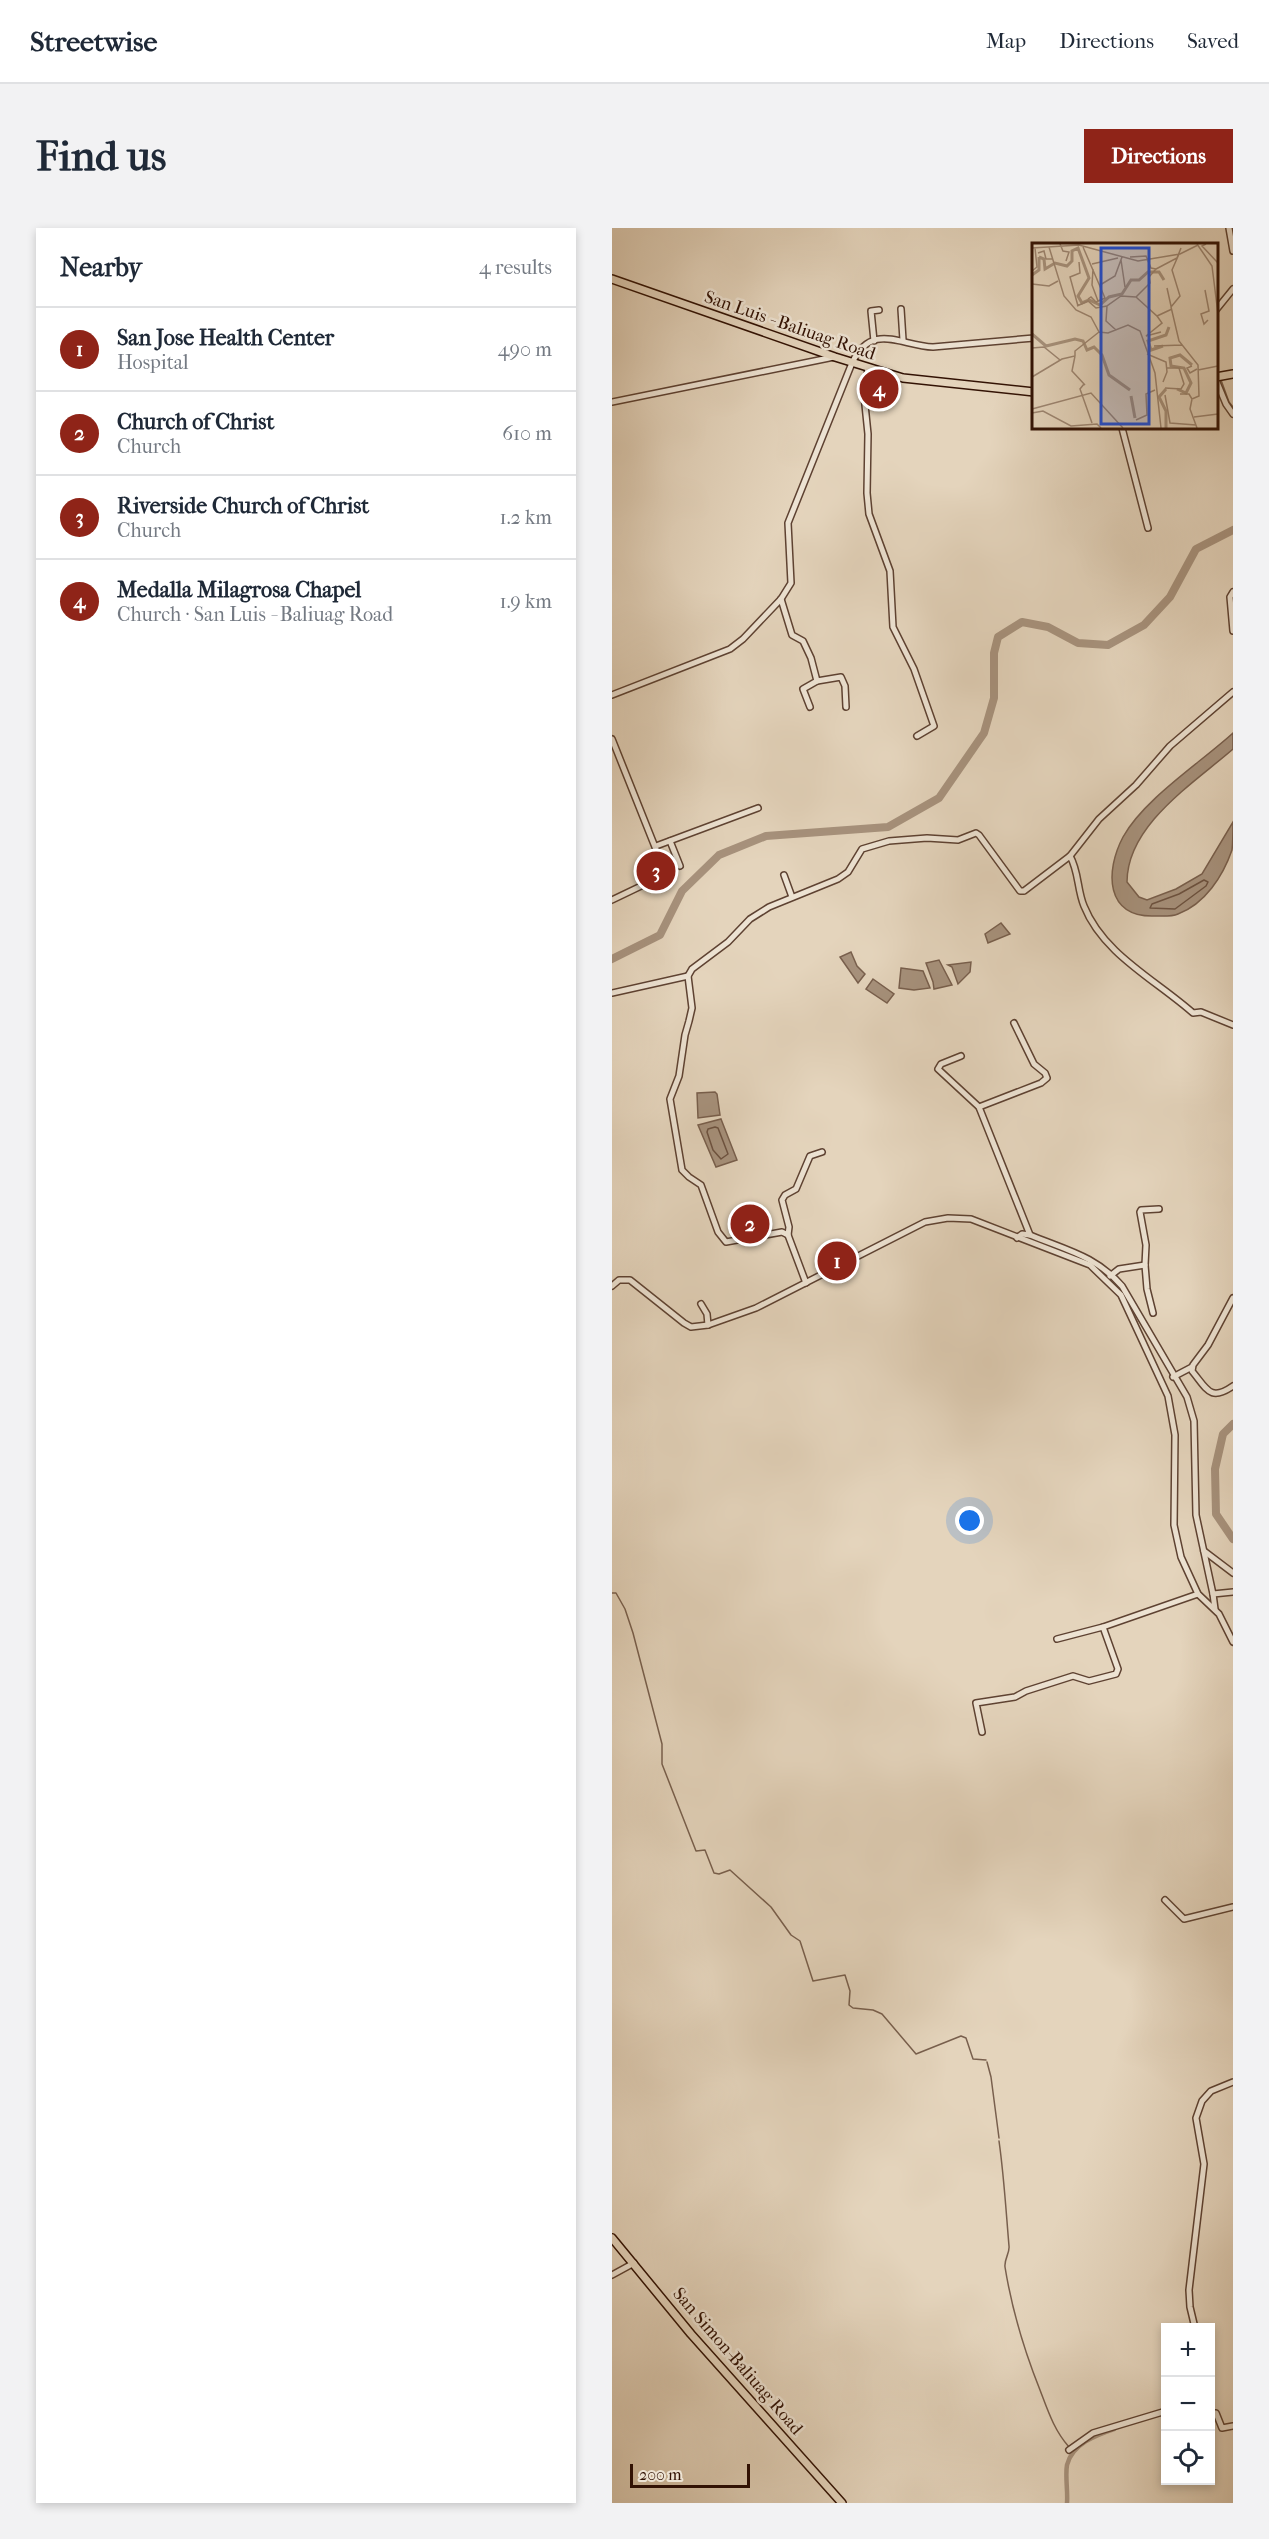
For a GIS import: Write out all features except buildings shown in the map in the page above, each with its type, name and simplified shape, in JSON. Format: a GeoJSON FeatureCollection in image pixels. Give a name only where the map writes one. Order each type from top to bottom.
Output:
{"type":"FeatureCollection","features":[{"type":"Feature","properties":{"kind":"main road","name":"San Luis - Baliuag Road"},"geometry":{"type":"LineString","coordinates":[[612,279],[852,363],[903,378],[1032,392]]}},
{"type":"Feature","properties":{"kind":"main road"},"geometry":{"type":"LineString","coordinates":[[1218,378],[1233,374]]}},
{"type":"Feature","properties":{"kind":"main road","name":"San Simon-Baliuag Road"},"geometry":{"type":"LineString","coordinates":[[612,2238],[691,2334],[842,2503]]}},
{"type":"Feature","properties":{"kind":"street"},"geometry":{"type":"LineString","coordinates":[[1229,228],[1233,251]]}},
{"type":"Feature","properties":{"kind":"street"},"geometry":{"type":"LineString","coordinates":[[1218,308],[1233,289]]}},
{"type":"Feature","properties":{"kind":"street"},"geometry":{"type":"LineString","coordinates":[[901,309],[903,340]]}},
{"type":"Feature","properties":{"kind":"street"},"geometry":{"type":"LineString","coordinates":[[874,341],[871,311],[879,310]]}},
{"type":"Feature","properties":{"kind":"street"},"geometry":{"type":"LineString","coordinates":[[612,695],[730,649],[781,599],[791,583],[788,523],[859,349],[874,341],[893,338],[923,347],[1032,338]]}},
{"type":"Feature","properties":{"kind":"street"},"geometry":{"type":"LineString","coordinates":[[612,402],[835,357]]}},
{"type":"Feature","properties":{"kind":"street"},"geometry":{"type":"LineString","coordinates":[[868,368],[864,395],[868,434],[869,514],[890,571],[893,627],[914,669],[934,726],[917,736]]}},
{"type":"Feature","properties":{"kind":"street"},"geometry":{"type":"LineString","coordinates":[[1218,384],[1233,414]]}},
{"type":"Feature","properties":{"kind":"street"},"geometry":{"type":"LineString","coordinates":[[1122,429],[1148,528]]}},
{"type":"Feature","properties":{"kind":"street"},"geometry":{"type":"LineString","coordinates":[[1233,592],[1230,597],[1233,631]]}},
{"type":"Feature","properties":{"kind":"street"},"geometry":{"type":"LineString","coordinates":[[781,599],[792,635],[803,641],[812,658],[817,681]]}},
{"type":"Feature","properties":{"kind":"street"},"geometry":{"type":"LineString","coordinates":[[810,707],[803,688],[817,681],[841,677],[845,686],[846,707]]}},
{"type":"Feature","properties":{"kind":"street"},"geometry":{"type":"LineString","coordinates":[[788,1235],[782,1232],[726,1242],[718,1232],[701,1185],[682,1170],[670,1099],[679,1076],[685,1035],[692,1008],[688,976],[692,969],[729,942],[750,919],[769,907],[838,879],[853,866],[862,849],[889,841],[927,838],[958,840],[976,833],[1020,891],[1024,891],[1070,856],[1099,819],[1136,784],[1170,746],[1233,692]]}},
{"type":"Feature","properties":{"kind":"street"},"geometry":{"type":"LineString","coordinates":[[612,739],[665,870],[664,874],[612,900]]}},
{"type":"Feature","properties":{"kind":"street"},"geometry":{"type":"LineString","coordinates":[[656,846],[758,808]]}},
{"type":"Feature","properties":{"kind":"street"},"geometry":{"type":"LineString","coordinates":[[670,841],[680,866]]}},
{"type":"Feature","properties":{"kind":"street"},"geometry":{"type":"LineString","coordinates":[[1070,856],[1076,867],[1084,906],[1104,939],[1193,1013],[1201,1012],[1233,1025]]}},
{"type":"Feature","properties":{"kind":"street"},"geometry":{"type":"LineString","coordinates":[[784,875],[792,897]]}},
{"type":"Feature","properties":{"kind":"street"},"geometry":{"type":"LineString","coordinates":[[612,993],[688,976]]}},
{"type":"Feature","properties":{"kind":"street"},"geometry":{"type":"LineString","coordinates":[[979,1107],[1046,1081],[1045,1073],[1034,1064],[1014,1023]]}},
{"type":"Feature","properties":{"kind":"street"},"geometry":{"type":"LineString","coordinates":[[961,1056],[940,1064],[938,1069],[979,1107],[1030,1235]]}},
{"type":"Feature","properties":{"kind":"street"},"geometry":{"type":"LineString","coordinates":[[806,1283],[788,1235],[789,1227],[784,1214],[783,1197],[796,1189],[810,1156],[822,1152]]}},
{"type":"Feature","properties":{"kind":"street"},"geometry":{"type":"LineString","coordinates":[[1153,1313],[1145,1265],[1146,1245],[1140,1211],[1159,1209]]}},
{"type":"Feature","properties":{"kind":"street"},"geometry":{"type":"LineString","coordinates":[[612,1286],[619,1280],[630,1280],[684,1323],[691,1327],[708,1325],[756,1308],[925,1222],[948,1218],[971,1219],[1090,1265],[1121,1295],[1168,1396],[1175,1435],[1174,1525],[1181,1557],[1198,1594],[1215,1609],[1233,1642]]}},
{"type":"Feature","properties":{"kind":"street"},"geometry":{"type":"LineString","coordinates":[[1017,1238],[1023,1234],[1030,1235],[1094,1261],[1112,1274],[1122,1286],[1186,1397],[1194,1421],[1196,1515],[1215,1609]]}},
{"type":"Feature","properties":{"kind":"street"},"geometry":{"type":"LineString","coordinates":[[1106,1279],[1119,1269],[1145,1265]]}},
{"type":"Feature","properties":{"kind":"street"},"geometry":{"type":"LineString","coordinates":[[1173,1377],[1192,1367],[1208,1345],[1233,1298]]}},
{"type":"Feature","properties":{"kind":"street"},"geometry":{"type":"LineString","coordinates":[[700,1304],[707,1314],[708,1325]]}},
{"type":"Feature","properties":{"kind":"street"},"geometry":{"type":"LineString","coordinates":[[1151,1363],[1163,1357]]}},
{"type":"Feature","properties":{"kind":"street"},"geometry":{"type":"LineString","coordinates":[[1192,1367],[1192,1371],[1208,1391],[1215,1395],[1233,1386]]}},
{"type":"Feature","properties":{"kind":"street"},"geometry":{"type":"LineString","coordinates":[[1204,1551],[1233,1573]]}},
{"type":"Feature","properties":{"kind":"street"},"geometry":{"type":"LineString","coordinates":[[1213,1594],[1233,1592]]}},
{"type":"Feature","properties":{"kind":"street"},"geometry":{"type":"LineString","coordinates":[[1057,1639],[1103,1627],[1198,1594]]}},
{"type":"Feature","properties":{"kind":"street"},"geometry":{"type":"LineString","coordinates":[[982,1732],[976,1703],[1015,1697],[1026,1690],[1073,1676],[1089,1681],[1116,1674],[1118,1669],[1103,1627]]}},
{"type":"Feature","properties":{"kind":"street"},"geometry":{"type":"LineString","coordinates":[[1166,1900],[1184,1919],[1233,1907]]}},
{"type":"Feature","properties":{"kind":"street"},"geometry":{"type":"LineString","coordinates":[[1194,2323],[1189,2290],[1204,2164],[1196,2118],[1202,2101],[1211,2091],[1233,2082]]}},
{"type":"Feature","properties":{"kind":"street"},"geometry":{"type":"LineString","coordinates":[[612,2275],[634,2264]]}},
{"type":"Feature","properties":{"kind":"street"},"geometry":{"type":"LineString","coordinates":[[1070,2451],[1093,2433],[1161,2413]]}},
{"type":"Feature","properties":{"kind":"street"},"geometry":{"type":"LineString","coordinates":[[1215,2413],[1222,2428],[1233,2426]]}},
{"type":"Feature","properties":{"kind":"water"},"geometry":{"type":"Polygon","coordinates":[[[1233,733],[1233,749],[1182,791],[1150,824],[1138,842],[1130,861],[1127,882],[1139,897],[1147,900],[1176,889],[1202,874],[1233,822],[1232,850],[1224,870],[1205,896],[1188,909],[1175,915],[1139,915],[1126,909],[1118,901],[1112,877],[1113,864],[1123,837],[1132,823],[1158,795],[1233,733]]]}},
{"type":"Feature","properties":{"kind":"water"},"geometry":{"type":"Polygon","coordinates":[[[1001,923],[1010,934],[988,943],[985,934],[1001,923]]]}},
{"type":"Feature","properties":{"kind":"water"},"geometry":{"type":"Polygon","coordinates":[[[851,952],[857,966],[865,974],[858,983],[840,957],[851,952]]]}},
{"type":"Feature","properties":{"kind":"water"},"geometry":{"type":"Polygon","coordinates":[[[939,960],[952,985],[934,989],[926,963],[939,960]]]}},
{"type":"Feature","properties":{"kind":"water"},"geometry":{"type":"Polygon","coordinates":[[[971,962],[970,972],[958,984],[952,967],[948,965],[971,962]]]}},
{"type":"Feature","properties":{"kind":"water"},"geometry":{"type":"Polygon","coordinates":[[[901,968],[923,971],[930,988],[914,990],[899,988],[901,968]]]}},
{"type":"Feature","properties":{"kind":"water"},"geometry":{"type":"Polygon","coordinates":[[[873,979],[894,994],[887,1003],[866,989],[873,979]]]}},
{"type":"Feature","properties":{"kind":"water"},"geometry":{"type":"Polygon","coordinates":[[[715,1092],[720,1115],[698,1118],[697,1093],[715,1092]]]}},
{"type":"Feature","properties":{"kind":"water"},"geometry":{"type":"Polygon","coordinates":[[[721,1119],[737,1160],[716,1167],[698,1125],[721,1119]]]}},
{"type":"Feature","properties":{"kind":"waterway"},"geometry":{"type":"LineString","coordinates":[[1221,380],[1233,407]]}},
{"type":"Feature","properties":{"kind":"waterway"},"geometry":{"type":"LineString","coordinates":[[612,959],[660,935],[682,891],[719,855],[766,836],[888,827],[939,798],[984,733],[994,698],[994,653],[998,637],[1022,622],[1048,627],[1078,643],[1108,645],[1144,625],[1170,597],[1196,549],[1233,530]]}},
{"type":"Feature","properties":{"kind":"waterway"},"geometry":{"type":"LineString","coordinates":[[1233,1424],[1223,1434],[1215,1469],[1216,1514],[1233,1539]]}},
{"type":"Feature","properties":{"kind":"waterway"},"geometry":{"type":"LineString","coordinates":[[612,1593],[616,1593],[625,1609],[633,1633],[662,1744],[662,1764],[696,1851],[705,1850],[714,1873],[719,1874],[730,1870],[771,1907],[791,1935],[800,1941],[813,1981],[845,1975],[850,1991],[849,2005],[853,2008],[873,2010],[882,2014],[916,2054],[961,2036],[966,2038],[973,2059],[986,2060]]}},
{"type":"Feature","properties":{"kind":"waterway"},"geometry":{"type":"LineString","coordinates":[[987,2062],[999,2138]]}},
{"type":"Feature","properties":{"kind":"waterway"},"geometry":{"type":"LineString","coordinates":[[999,2141],[1009,2246],[1005,2267],[1011,2299],[1034,2375],[1055,2427],[1069,2447]]}},
{"type":"Feature","properties":{"kind":"waterway"},"geometry":{"type":"LineString","coordinates":[[1067,2503],[1066,2469],[1074,2451],[1086,2441],[1114,2429]]}},
{"type":"Feature","properties":{"kind":"place","name":"Medalla Milagrosa Chapel"},"geometry":{"type":"Point","coordinates":[879,389]}},
{"type":"Feature","properties":{"kind":"place","name":"Riverside Church of Christ"},"geometry":{"type":"Point","coordinates":[656,871]}},
{"type":"Feature","properties":{"kind":"place","name":"Church of Christ"},"geometry":{"type":"Point","coordinates":[750,1224]}},
{"type":"Feature","properties":{"kind":"place","name":"San Jose Health Center"},"geometry":{"type":"Point","coordinates":[837,1261]}}]}
